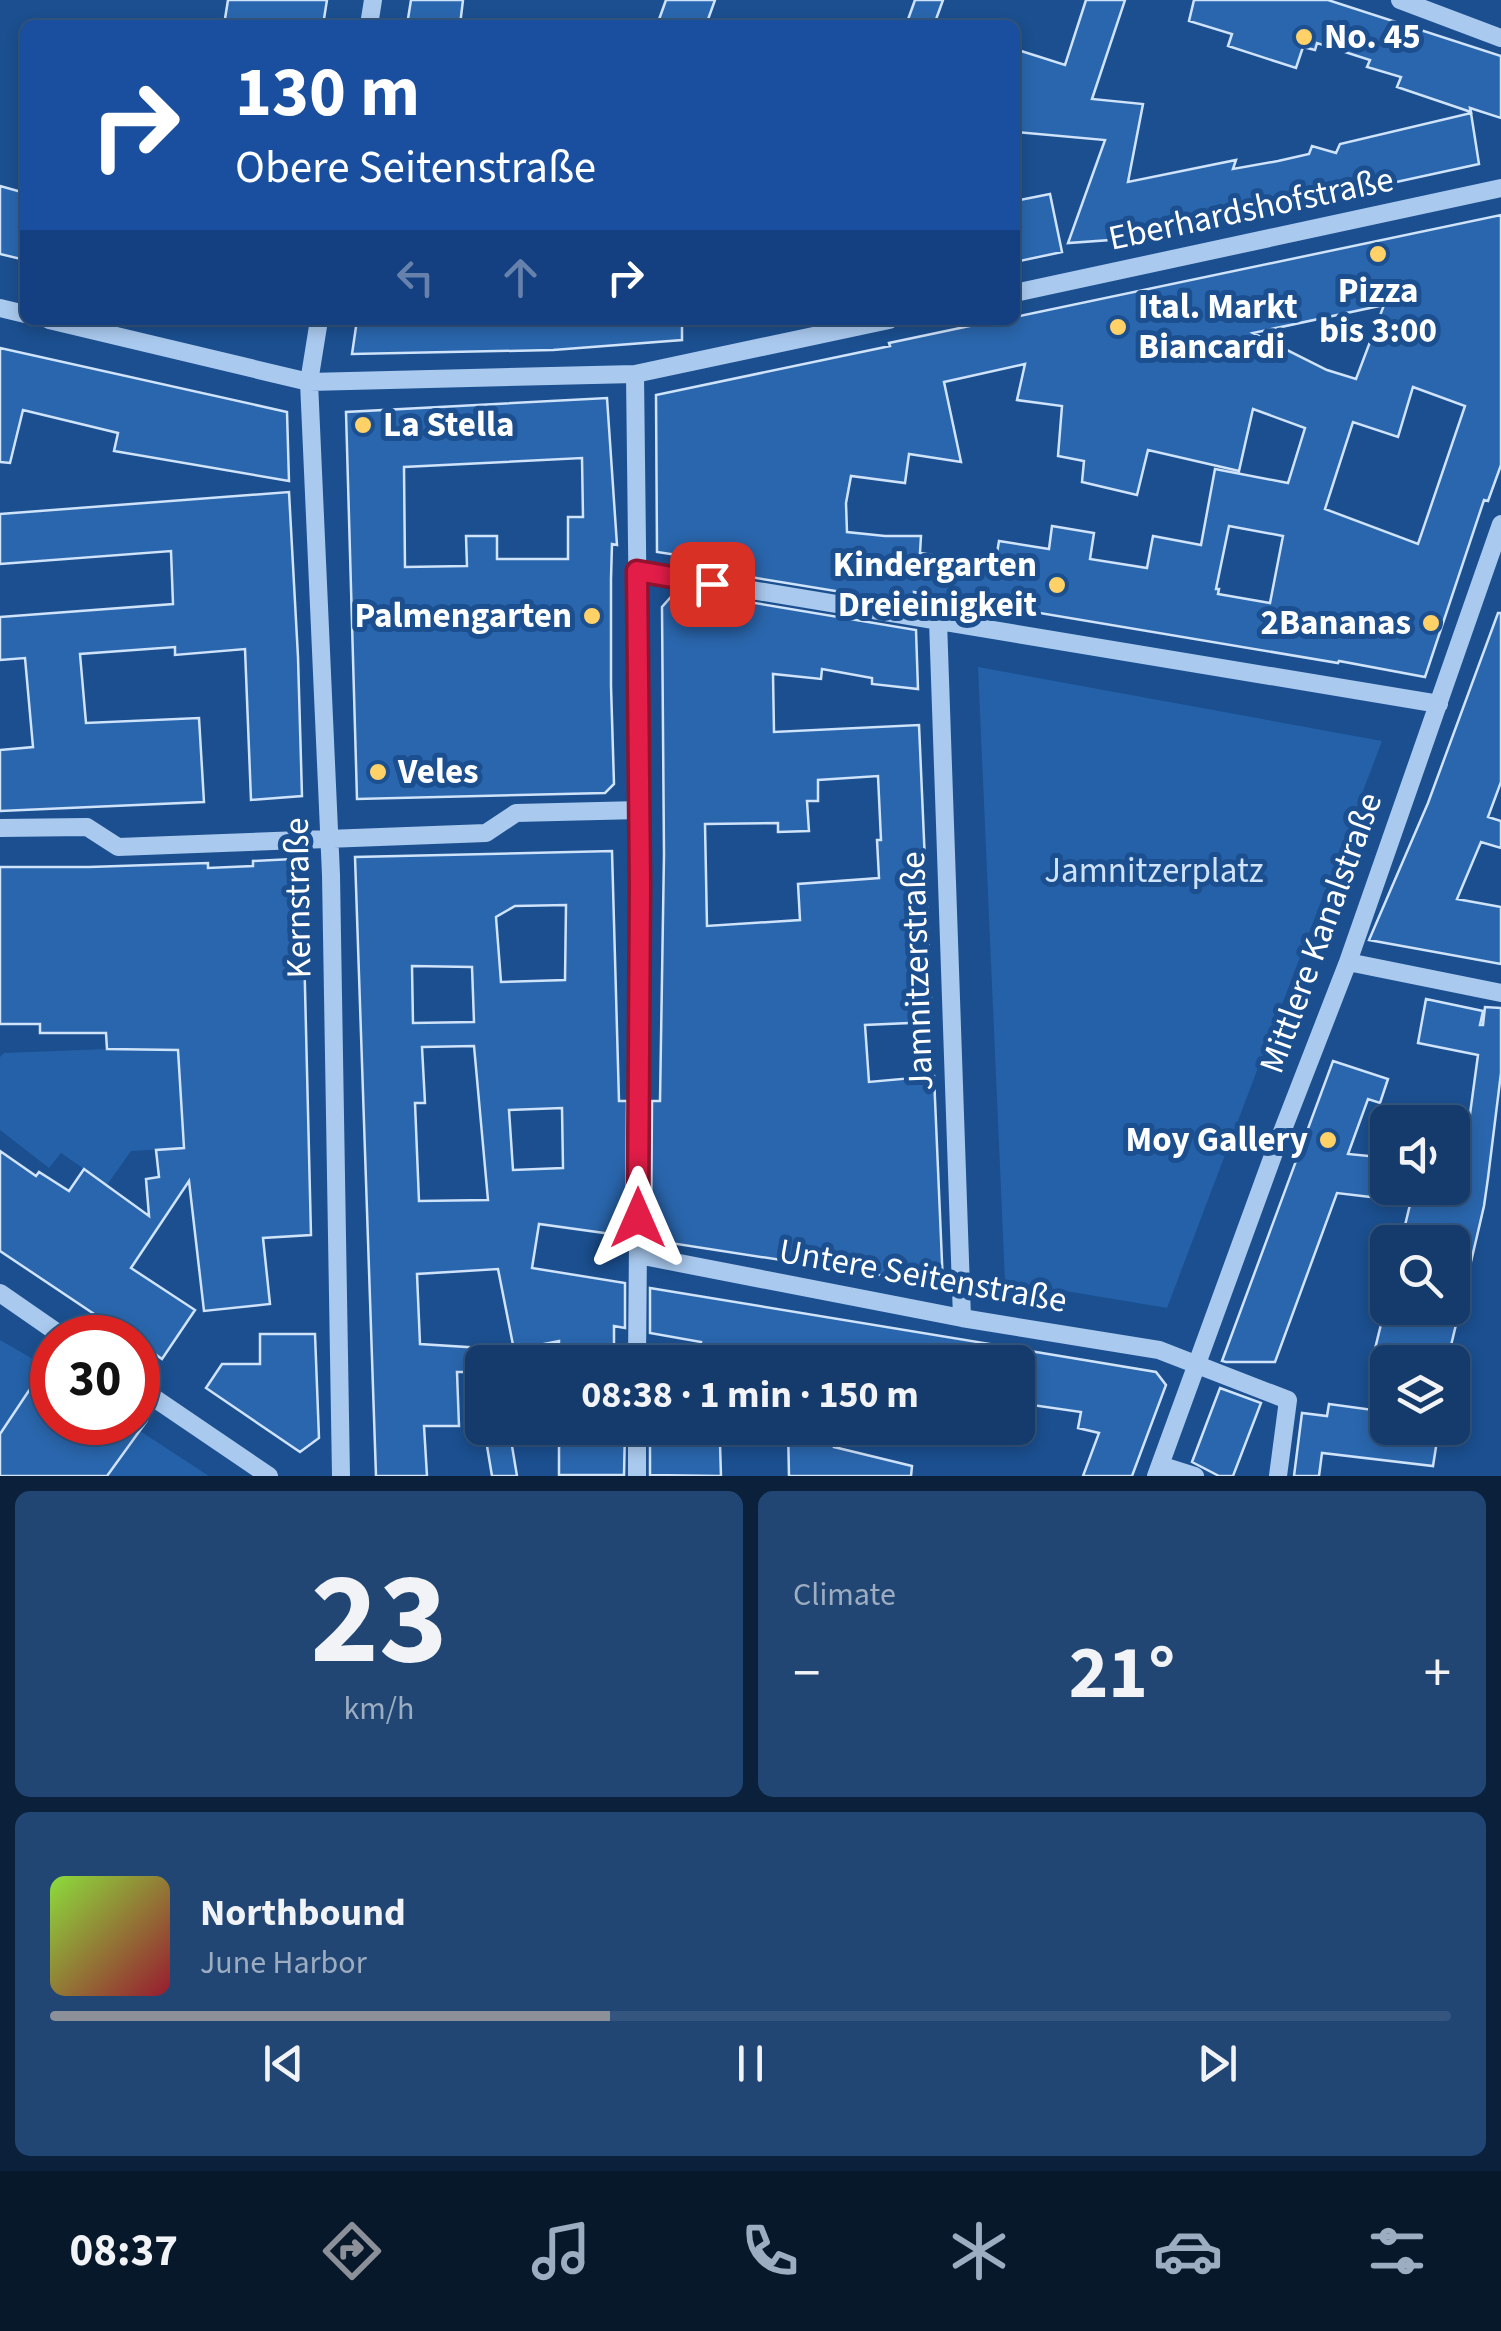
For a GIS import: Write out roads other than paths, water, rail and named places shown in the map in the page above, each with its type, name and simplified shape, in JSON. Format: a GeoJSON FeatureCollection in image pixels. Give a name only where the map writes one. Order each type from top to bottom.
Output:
{"type":"FeatureCollection","features":[{"type":"Feature","properties":{"kind":"street"},"geometry":{"type":"LineString","coordinates":[[1401,0],[1501,38]]}},
{"type":"Feature","properties":{"kind":"street","name":"Eberhardshofstraße"},"geometry":{"type":"LineString","coordinates":[[1020,292],[1501,188]]}},
{"type":"Feature","properties":{"kind":"street"},"geometry":{"type":"LineString","coordinates":[[70,325],[309,382],[635,374],[865,325]]}},
{"type":"Feature","properties":{"kind":"street","name":"Kernstraße"},"geometry":{"type":"LineString","coordinates":[[319,325],[309,382],[330,840],[341,1476]]}},
{"type":"Feature","properties":{"kind":"street"},"geometry":{"type":"LineString","coordinates":[[635,374],[640,810],[638,1345]]}},
{"type":"Feature","properties":{"kind":"street","name":"Mittlere Kanalstraße"},"geometry":{"type":"LineString","coordinates":[[1158,1471],[1348,962],[1501,524]]}},
{"type":"Feature","properties":{"kind":"street"},"geometry":{"type":"LineString","coordinates":[[637,571],[1440,704]]}},
{"type":"Feature","properties":{"kind":"street","name":"Jamnitzerstraße"},"geometry":{"type":"LineString","coordinates":[[938,621],[962,1318]]}},
{"type":"Feature","properties":{"kind":"street"},"geometry":{"type":"LineString","coordinates":[[0,828],[87,826],[118,847],[486,834],[516,813],[640,810]]}},
{"type":"Feature","properties":{"kind":"street"},"geometry":{"type":"LineString","coordinates":[[1348,962],[1501,994]]}},
{"type":"Feature","properties":{"kind":"street","name":"Untere Seitenstraße"},"geometry":{"type":"LineString","coordinates":[[638,1255],[962,1318],[1159,1350],[1288,1400],[1278,1476]]}},
{"type":"Feature","properties":{"kind":"street"},"geometry":{"type":"LineString","coordinates":[[0,1293],[32,1315]]}},
{"type":"Feature","properties":{"kind":"street"},"geometry":{"type":"LineString","coordinates":[[160,1401],[269,1476]]}},
{"type":"Feature","properties":{"kind":"street"},"geometry":{"type":"LineString","coordinates":[[637,1445],[637,1476]]}},
{"type":"Feature","properties":{"kind":"street"},"geometry":{"type":"LineString","coordinates":[[1158,1471],[1195,1476]]}},
{"type":"Feature","properties":{"kind":"place","name":"No. 45"},"geometry":{"type":"Point","coordinates":[1304,37]}},
{"type":"Feature","properties":{"kind":"place","name":"Pizza bis 3:00"},"geometry":{"type":"Point","coordinates":[1378,254]}},
{"type":"Feature","properties":{"kind":"place","name":"Ital. Markt Biancardi"},"geometry":{"type":"Point","coordinates":[1118,327]}},
{"type":"Feature","properties":{"kind":"place","name":"La Stella"},"geometry":{"type":"Point","coordinates":[363,425]}},
{"type":"Feature","properties":{"kind":"place","name":"Kindergarten Dreieinigkeit"},"geometry":{"type":"Point","coordinates":[1057,585]}},
{"type":"Feature","properties":{"kind":"place","name":"Palmengarten"},"geometry":{"type":"Point","coordinates":[592,616]}},
{"type":"Feature","properties":{"kind":"place","name":"2Bananas"},"geometry":{"type":"Point","coordinates":[1431,623]}},
{"type":"Feature","properties":{"kind":"place","name":"Veles"},"geometry":{"type":"Point","coordinates":[378,772]}},
{"type":"Feature","properties":{"kind":"place","name":"Moy Gallery"},"geometry":{"type":"Point","coordinates":[1328,1140]}},
{"type":"Feature","properties":{"kind":"park label","name":"Jamnitzerplatz"},"geometry":{"type":"Point","coordinates":[1154,871]}}]}
